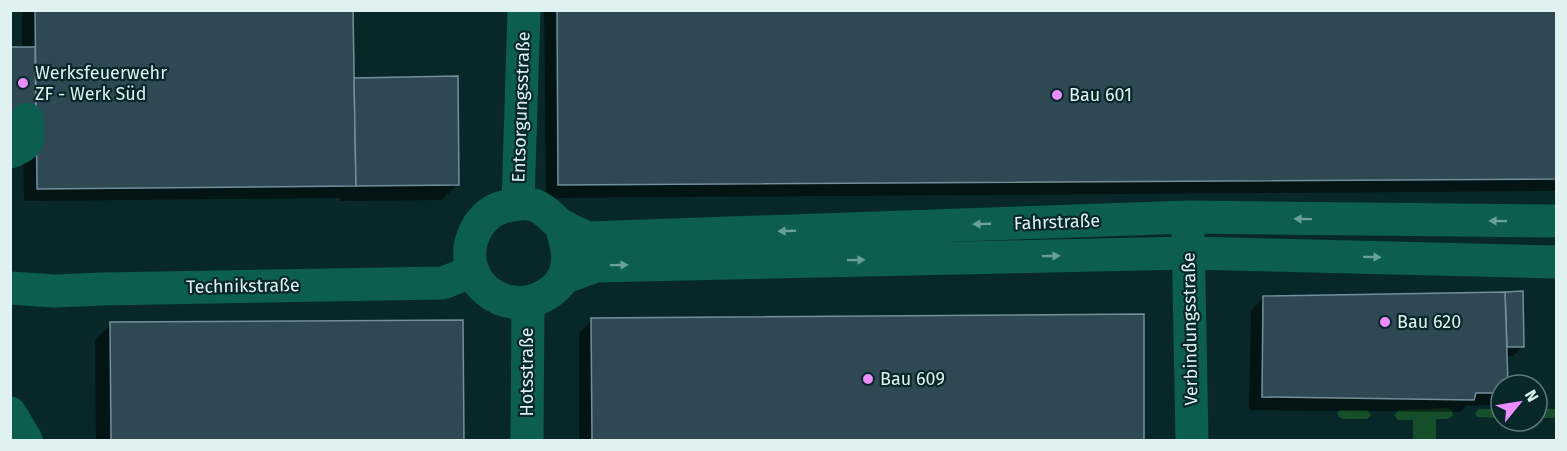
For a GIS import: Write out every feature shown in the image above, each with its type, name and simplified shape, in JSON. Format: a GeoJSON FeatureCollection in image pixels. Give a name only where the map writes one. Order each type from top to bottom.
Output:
{"type":"FeatureCollection","features":[{"type":"Feature","properties":{"kind":"lane","name":"Entsorgungsstraße"},"geometry":{"type":"LineString","coordinates":[[518,203],[524,10]]}},
{"type":"Feature","properties":{"kind":"lane"},"geometry":{"type":"LineString","coordinates":[[518,203],[534,205],[549,213],[561,226],[569,262],[558,286],[544,297],[528,303],[510,303],[490,295],[478,282],[469,252],[473,235],[482,220],[495,209],[518,203]]}},
{"type":"Feature","properties":{"kind":"lane","name":"Fahrstraße"},"geometry":{"type":"LineString","coordinates":[[561,226],[588,238],[1189,217],[1557,221]]}},
{"type":"Feature","properties":{"kind":"lane","name":"Verbindungsstraße"},"geometry":{"type":"LineString","coordinates":[[1189,217],[1192,441]]}},
{"type":"Feature","properties":{"kind":"lane"},"geometry":{"type":"LineString","coordinates":[[1454,260],[1456,220]]}},
{"type":"Feature","properties":{"kind":"lane","name":"Fahrstraße"},"geometry":{"type":"LineString","coordinates":[[563,278],[596,266],[1188,253],[1557,262]]}},
{"type":"Feature","properties":{"kind":"lane","name":"Technikstraße"},"geometry":{"type":"LineString","coordinates":[[10,288],[55,291],[442,283],[473,271]]}},
{"type":"Feature","properties":{"kind":"lane","name":"Hotsstraße"},"geometry":{"type":"LineString","coordinates":[[527,441],[528,303]]}},
{"type":"Feature","properties":{"kind":"lane"},"geometry":{"type":"LineString","coordinates":[[10,413],[26,441]]}},
{"type":"Feature","properties":{"kind":"green space"},"geometry":{"type":"Polygon","coordinates":[[[1448,408],[1452,411],[1453,416],[1448,419],[1436,419],[1436,440],[1413,440],[1413,420],[1398,420],[1394,415],[1399,410],[1448,408]]]}},
{"type":"Feature","properties":{"kind":"green space"},"geometry":{"type":"Polygon","coordinates":[[[1479,409],[1489,409],[1489,418],[1477,417],[1475,413],[1479,409]]]}},
{"type":"Feature","properties":{"kind":"green space"},"geometry":{"type":"Polygon","coordinates":[[[1549,409],[1556,409],[1556,418],[1549,418],[1549,409]]]}},
{"type":"Feature","properties":{"kind":"green space"},"geometry":{"type":"Polygon","coordinates":[[[1341,410],[1367,410],[1371,415],[1367,419],[1342,419],[1338,416],[1341,410]]]}},
{"type":"Feature","properties":{"kind":"building"},"geometry":{"type":"Polygon","coordinates":[[[35,10],[353,10],[356,186],[37,189],[35,10]]]}},
{"type":"Feature","properties":{"kind":"building","name":"Bau 601"},"geometry":{"type":"Polygon","coordinates":[[[557,10],[1556,10],[1556,179],[558,185],[557,10]]]}},
{"type":"Feature","properties":{"kind":"building","name":"Werksfeuerwehr ZF - Werk Süd"},"geometry":{"type":"Polygon","coordinates":[[[10,47],[35,47],[36,119],[10,119],[10,47]]]}},
{"type":"Feature","properties":{"kind":"building"},"geometry":{"type":"Polygon","coordinates":[[[458,76],[459,185],[356,186],[354,78],[458,76]]]}},
{"type":"Feature","properties":{"kind":"building"},"geometry":{"type":"Polygon","coordinates":[[[1523,291],[1524,347],[1507,347],[1505,292],[1523,291]]]}},
{"type":"Feature","properties":{"kind":"building","name":"Bau 620"},"geometry":{"type":"Polygon","coordinates":[[[1505,292],[1508,373],[1489,373],[1489,393],[1476,393],[1474,400],[1262,397],[1263,296],[1505,292]]]}},
{"type":"Feature","properties":{"kind":"building","name":"Bau 609"},"geometry":{"type":"Polygon","coordinates":[[[1144,314],[1144,440],[592,440],[591,318],[1144,314]]]}},
{"type":"Feature","properties":{"kind":"building"},"geometry":{"type":"Polygon","coordinates":[[[463,320],[464,440],[111,440],[110,322],[463,320]]]}},
{"type":"Feature","properties":{"kind":"place","name":"Werksfeuerwehr ZF - Werk Süd"},"geometry":{"type":"Point","coordinates":[23,83]}},
{"type":"Feature","properties":{"kind":"place","name":"Bau 601"},"geometry":{"type":"Point","coordinates":[1057,95]}},
{"type":"Feature","properties":{"kind":"place","name":"Bau 620"},"geometry":{"type":"Point","coordinates":[1385,322]}},
{"type":"Feature","properties":{"kind":"place","name":"Bau 609"},"geometry":{"type":"Point","coordinates":[868,379]}}]}
